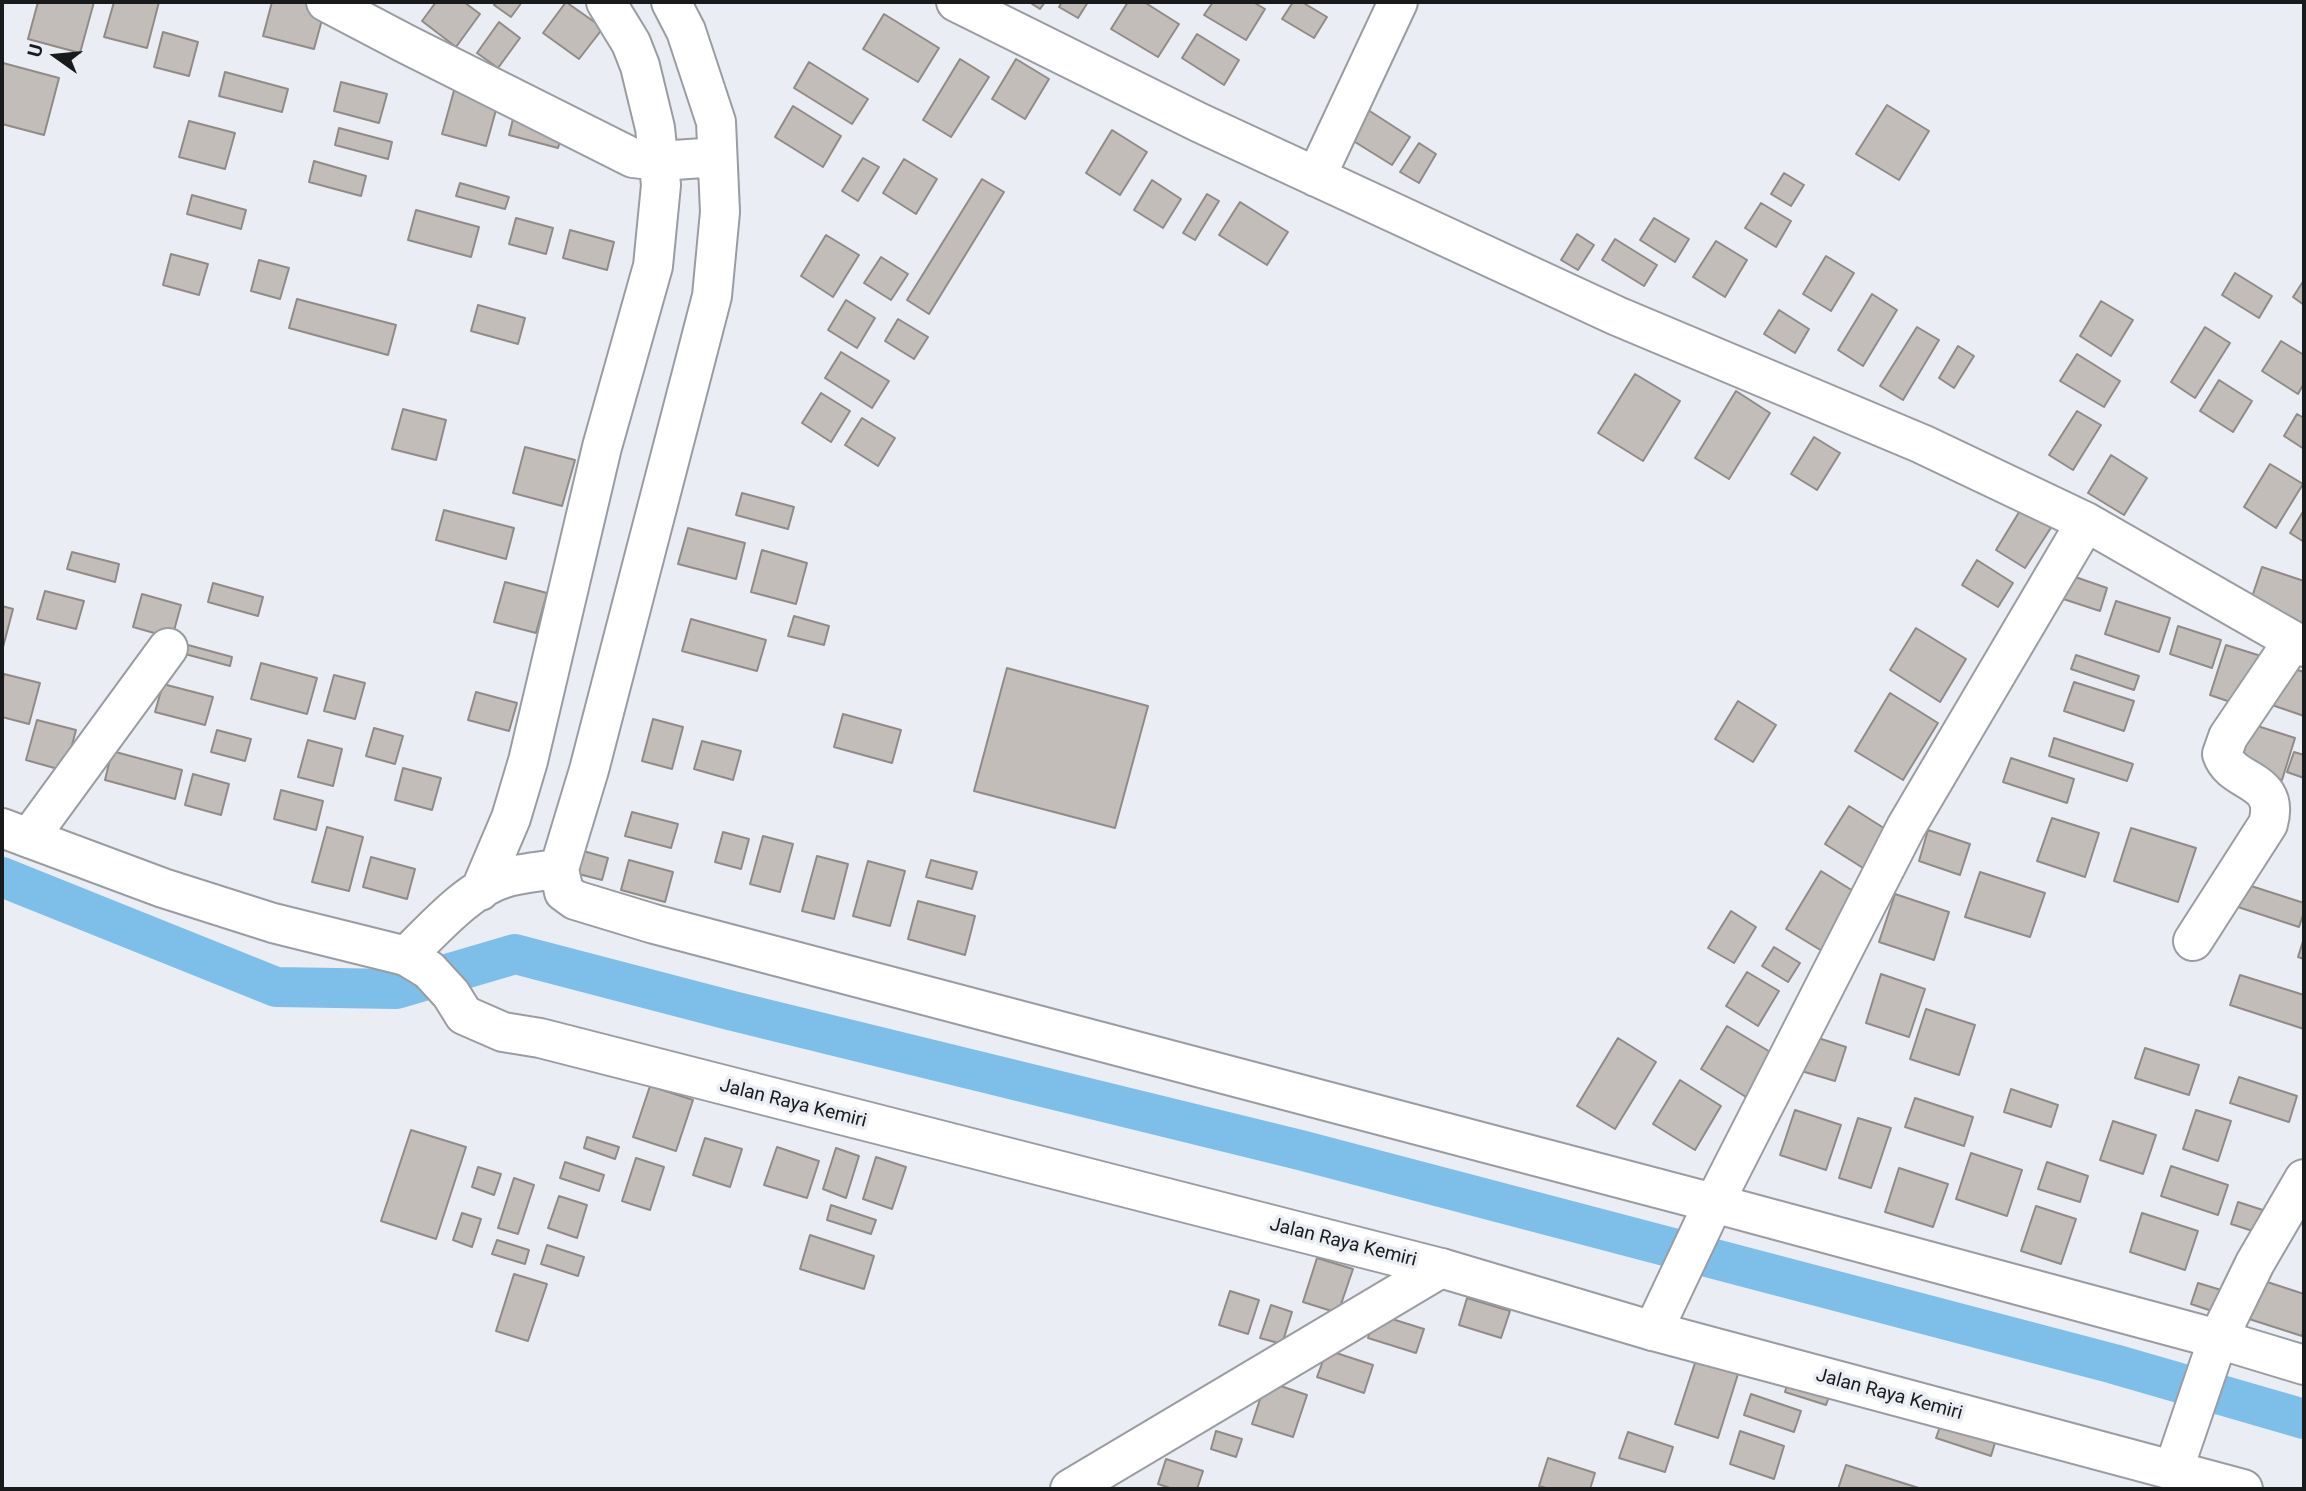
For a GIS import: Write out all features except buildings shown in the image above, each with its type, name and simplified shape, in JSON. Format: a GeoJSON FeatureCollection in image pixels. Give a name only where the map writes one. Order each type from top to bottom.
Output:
{"type":"FeatureCollection","features":[{"type":"Feature","properties":{"kind":"street"},"geometry":{"type":"LineString","coordinates":[[326,2],[633,158],[665,160],[713,157]]}},
{"type":"Feature","properties":{"kind":"street"},"geometry":{"type":"LineString","coordinates":[[492,885],[528,761],[612,405],[648,293],[657,241],[665,160],[640,65],[631,43],[606,2]]}},
{"type":"Feature","properties":{"kind":"street"},"geometry":{"type":"LineString","coordinates":[[550,870],[589,770],[712,296],[720,212],[713,157],[716,122],[686,31],[671,2]]}},
{"type":"Feature","properties":{"kind":"street"},"geometry":{"type":"LineString","coordinates":[[956,2],[1198,122],[1617,316],[1922,444],[2086,522],[2298,644],[2228,737],[2222,754],[2229,765],[2267,795],[2271,809],[2268,824],[2193,940]]}},
{"type":"Feature","properties":{"kind":"street"},"geometry":{"type":"LineString","coordinates":[[1316,177],[1398,2]]}},
{"type":"Feature","properties":{"kind":"street"},"geometry":{"type":"LineString","coordinates":[[1658,1320],[1906,827],[2086,522]]}},
{"type":"Feature","properties":{"kind":"street"},"geometry":{"type":"LineString","coordinates":[[168,648],[15,833],[163,888],[273,923],[391,950],[429,973],[459,905],[492,885],[550,870]]}},
{"type":"Feature","properties":{"kind":"street"},"geometry":{"type":"LineString","coordinates":[[550,870],[565,892],[575,901],[1711,1211],[2215,1346],[2304,1365]]}},
{"type":"Feature","properties":{"kind":"street","name":"Jalan Raya Kemiri"},"geometry":{"type":"LineString","coordinates":[[429,973],[464,1015],[503,1032],[540,1038],[1441,1268],[1658,1320],[2177,1460],[2243,1489]]}},
{"type":"Feature","properties":{"kind":"street"},"geometry":{"type":"LineString","coordinates":[[2177,1460],[2215,1346],[2255,1263],[2304,1179]]}},
{"type":"Feature","properties":{"kind":"street"},"geometry":{"type":"LineString","coordinates":[[1070,1489],[1441,1268]]}},
{"type":"Feature","properties":{"kind":"waterway"},"geometry":{"type":"LineString","coordinates":[[2,877],[276,987],[396,989],[515,954],[729,1010],[1300,1150],[2114,1364],[2304,1419]]}}]}
